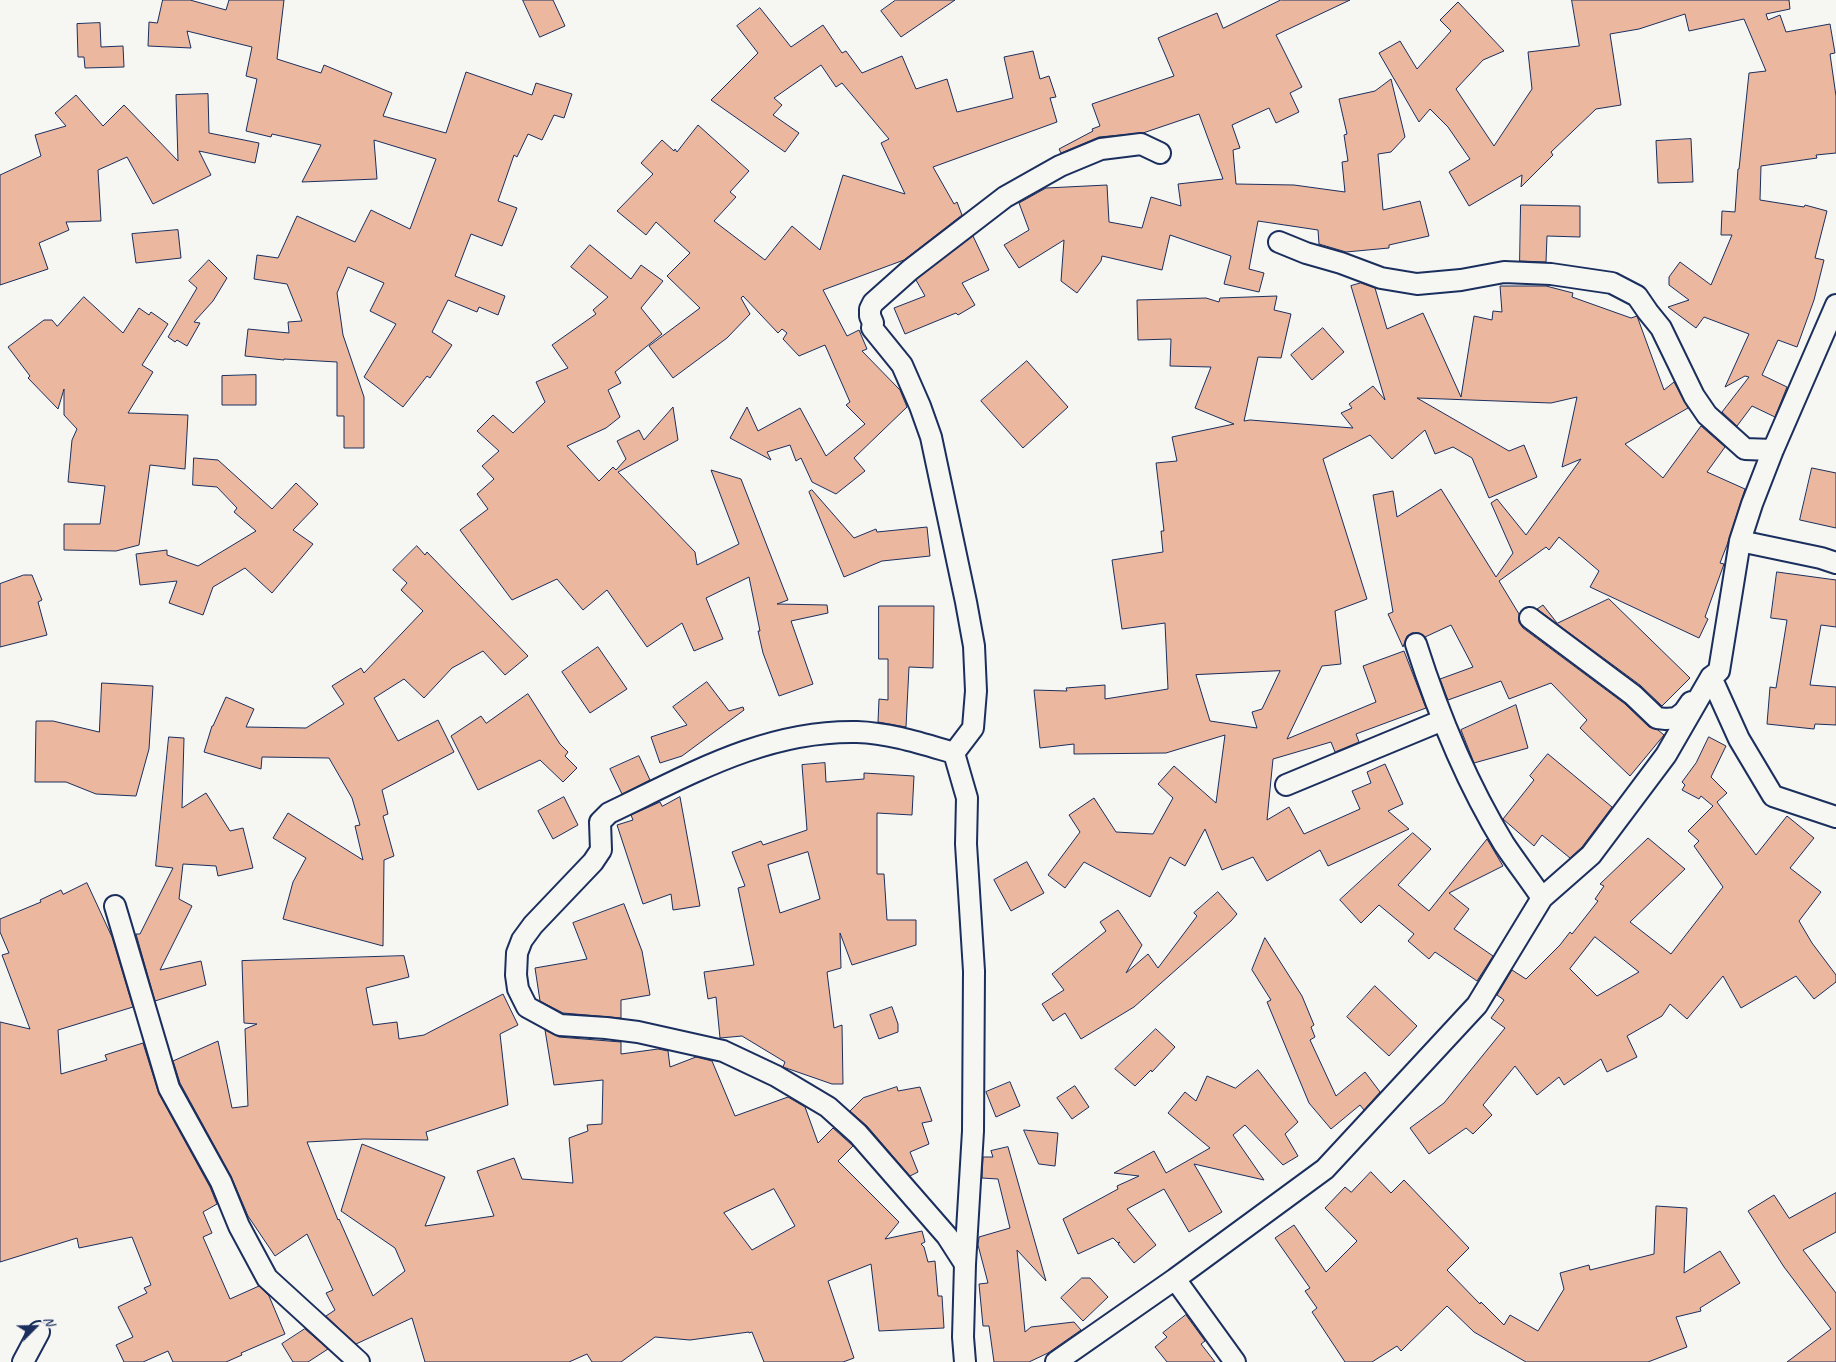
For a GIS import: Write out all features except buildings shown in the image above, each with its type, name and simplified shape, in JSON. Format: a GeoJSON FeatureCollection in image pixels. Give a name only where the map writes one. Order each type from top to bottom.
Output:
{"type":"FeatureCollection","features":[{"type":"Feature","properties":{"kind":"street"},"geometry":{"type":"LineString","coordinates":[[954,753],[973,728],[976,691],[974,646],[966,602],[931,436],[902,365],[872,328],[873,323],[870,309],[873,303],[910,270],[1004,197],[1060,166],[1101,149],[1141,144],[1160,153]]}},
{"type":"Feature","properties":{"kind":"street"},"geometry":{"type":"LineString","coordinates":[[1279,242],[1382,278],[1417,284],[1461,280],[1504,272],[1551,274],[1612,283],[1637,296],[1661,328],[1694,396],[1707,415],[1745,449],[1773,450]]}},
{"type":"Feature","properties":{"kind":"street"},"geometry":{"type":"LineString","coordinates":[[1056,1362],[1175,1279],[1325,1169],[1477,1005],[1542,898],[1591,855],[1666,755],[1711,678],[1719,671],[1740,541],[1773,450],[1836,306]]}},
{"type":"Feature","properties":{"kind":"street"},"geometry":{"type":"LineString","coordinates":[[1740,541],[1821,558],[1836,563]]}},
{"type":"Feature","properties":{"kind":"street"},"geometry":{"type":"LineString","coordinates":[[1530,618],[1633,695],[1657,718],[1676,718],[1684,712],[1721,657]]}},
{"type":"Feature","properties":{"kind":"street"},"geometry":{"type":"LineString","coordinates":[[1416,644],[1443,720],[1473,785],[1504,844],[1542,898]]}},
{"type":"Feature","properties":{"kind":"street"},"geometry":{"type":"LineString","coordinates":[[1711,678],[1738,739],[1773,796],[1836,817]]}},
{"type":"Feature","properties":{"kind":"street"},"geometry":{"type":"LineString","coordinates":[[1286,785],[1443,720]]}},
{"type":"Feature","properties":{"kind":"street"},"geometry":{"type":"LineString","coordinates":[[954,753],[892,736],[859,732],[825,733],[789,739],[749,749],[720,760],[609,813],[600,822],[601,850],[593,862],[532,925],[522,940],[517,954],[516,975],[518,989],[526,1007],[560,1025],[638,1032],[723,1051],[776,1076],[828,1107],[858,1134],[947,1236],[965,1264]]}},
{"type":"Feature","properties":{"kind":"street"},"geometry":{"type":"LineString","coordinates":[[954,753],[967,798],[966,844],[974,971],[973,1131],[965,1264],[963,1337],[965,1362]]}},
{"type":"Feature","properties":{"kind":"street"},"geometry":{"type":"LineString","coordinates":[[115,906],[169,1088],[221,1182],[239,1226],[267,1278],[359,1362]]}},
{"type":"Feature","properties":{"kind":"street"},"geometry":{"type":"LineString","coordinates":[[1175,1279],[1235,1362]]}},
{"type":"Feature","properties":{"kind":"street"},"geometry":{"type":"LineString","coordinates":[[23,1362],[39,1332]]}}]}
